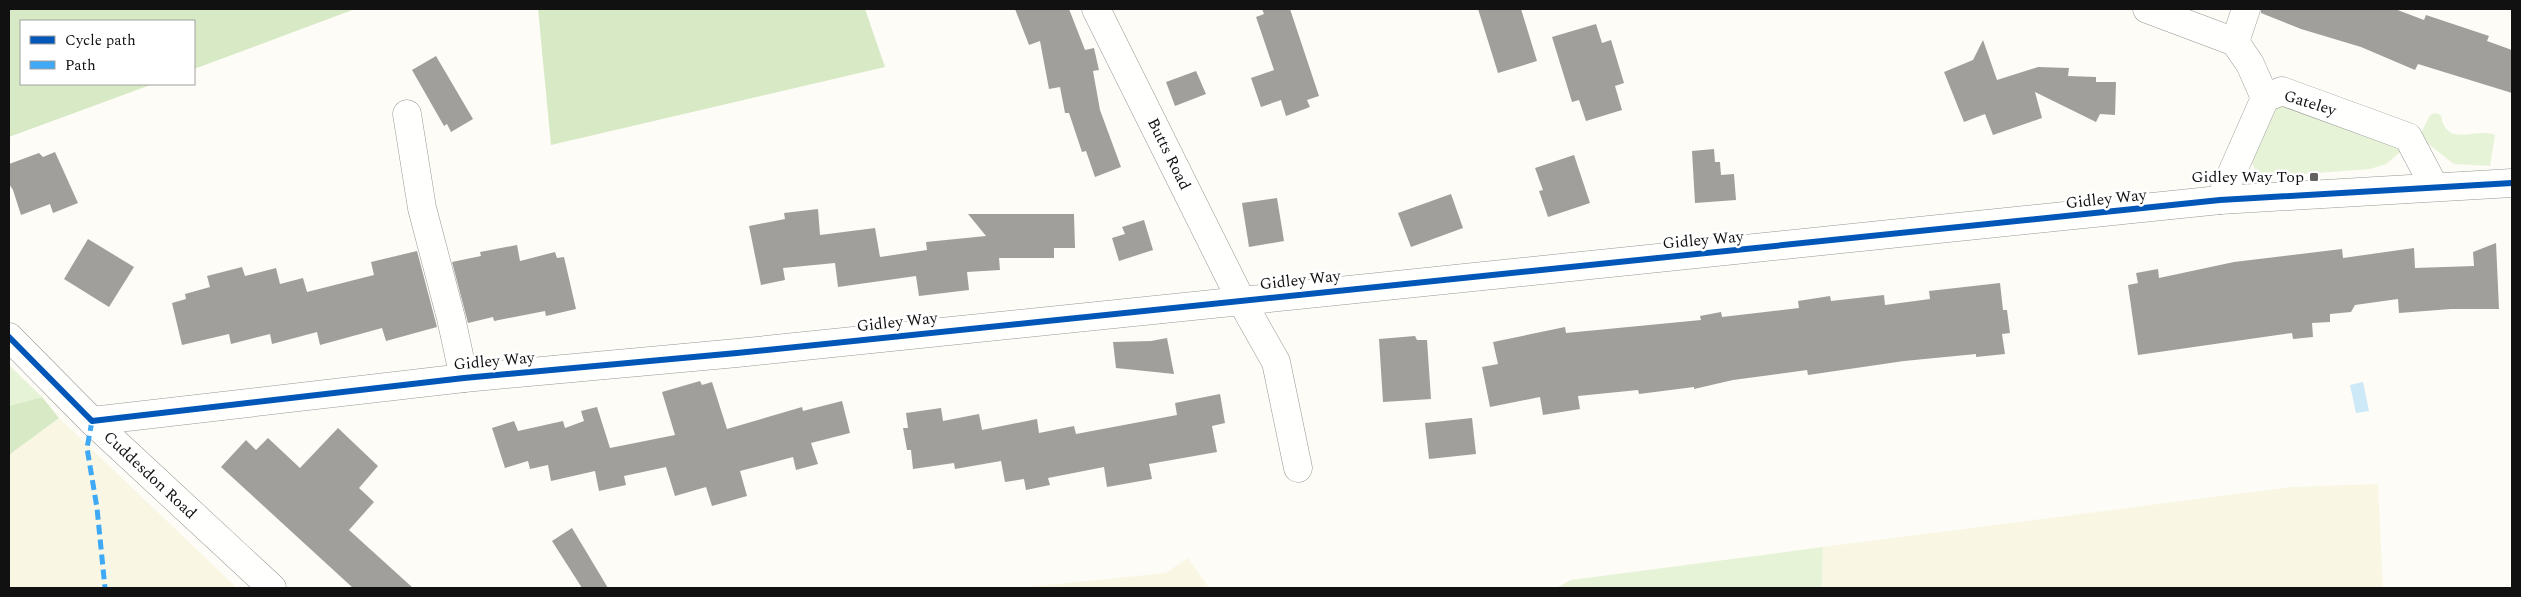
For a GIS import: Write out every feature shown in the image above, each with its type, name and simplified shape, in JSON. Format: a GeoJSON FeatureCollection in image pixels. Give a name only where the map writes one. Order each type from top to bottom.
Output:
{"type":"FeatureCollection","features":[{"type":"Feature","properties":{"kind":"street","name":"Butts Road"},"geometry":{"type":"LineString","coordinates":[[1096,9],[1241,300],[1276,362],[1298,468]]}},
{"type":"Feature","properties":{"kind":"street"},"geometry":{"type":"LineString","coordinates":[[2147,9],[2235,42],[2250,64],[2265,98]]}},
{"type":"Feature","properties":{"kind":"street"},"geometry":{"type":"LineString","coordinates":[[2235,42],[2246,9]]}},
{"type":"Feature","properties":{"kind":"street","name":"Gateley"},"geometry":{"type":"LineString","coordinates":[[2220,200],[2265,98],[2282,91],[2408,137],[2434,186]]}},
{"type":"Feature","properties":{"kind":"street"},"geometry":{"type":"LineString","coordinates":[[407,114],[422,208],[451,318],[464,378]]}},
{"type":"Feature","properties":{"kind":"street","name":"Gidley Way"},"geometry":{"type":"LineString","coordinates":[[92,422],[464,378],[737,353],[1664,257],[1704,255],[2220,200],[2434,186],[2512,183]]}},
{"type":"Feature","properties":{"kind":"street","name":"Cuddesdon Road"},"geometry":{"type":"LineString","coordinates":[[9,336],[92,422],[272,588]]}},
{"type":"Feature","properties":{"kind":"shaded area"},"geometry":{"type":"Polygon","coordinates":[[[59,418],[237,588],[9,588],[9,455],[59,418]]]}},
{"type":"Feature","properties":{"kind":"shaded area"},"geometry":{"type":"Polygon","coordinates":[[[2378,484],[2383,588],[1822,588],[1823,547],[2291,487],[2378,484]]]}},
{"type":"Feature","properties":{"kind":"shaded area"},"geometry":{"type":"Polygon","coordinates":[[[1188,558],[1209,588],[1018,588],[1166,573],[1188,558]]]}},
{"type":"Feature","properties":{"kind":"green space"},"geometry":{"type":"Polygon","coordinates":[[[9,9],[355,9],[195,69],[195,20],[20,20],[20,85],[150,85],[9,137],[9,9]]]}},
{"type":"Feature","properties":{"kind":"green space"},"geometry":{"type":"Polygon","coordinates":[[[538,9],[865,9],[885,67],[551,145],[538,9]]]}},
{"type":"Feature","properties":{"kind":"green space"},"geometry":{"type":"Polygon","coordinates":[[[2287,101],[2405,148],[2386,164],[2370,169],[2264,177],[2255,170],[2251,160],[2267,115],[2287,101]]]}},
{"type":"Feature","properties":{"kind":"green space"},"geometry":{"type":"Polygon","coordinates":[[[2435,113],[2441,115],[2444,125],[2455,134],[2487,133],[2495,135],[2490,166],[2454,164],[2419,137],[2430,115],[2435,113]]]}},
{"type":"Feature","properties":{"kind":"green space"},"geometry":{"type":"Polygon","coordinates":[[[9,365],[42,397],[9,406],[9,365]]]}},
{"type":"Feature","properties":{"kind":"green space"},"geometry":{"type":"Polygon","coordinates":[[[42,397],[59,418],[9,455],[9,406],[42,397]]]}},
{"type":"Feature","properties":{"kind":"green space"},"geometry":{"type":"Polygon","coordinates":[[[1823,547],[1822,588],[1556,588],[1571,580],[1823,547]]]}},
{"type":"Feature","properties":{"kind":"water"},"geometry":{"type":"Polygon","coordinates":[[[2363,382],[2369,411],[2356,413],[2350,385],[2363,382]]]}},
{"type":"Feature","properties":{"kind":"building"},"geometry":{"type":"Polygon","coordinates":[[[1015,9],[1069,9],[1085,50],[1094,48],[1099,70],[1093,71],[1100,110],[1121,167],[1095,177],[1086,151],[1082,152],[1069,113],[1065,113],[1060,87],[1049,89],[1040,41],[1029,45],[1015,9]]]}},
{"type":"Feature","properties":{"kind":"building"},"geometry":{"type":"Polygon","coordinates":[[[1262,9],[1290,9],[1319,96],[1307,100],[1310,107],[1286,116],[1281,100],[1261,107],[1251,78],[1274,70],[1256,17],[1264,14],[1262,9]]]}},
{"type":"Feature","properties":{"kind":"building"},"geometry":{"type":"Polygon","coordinates":[[[1478,9],[1521,9],[1537,61],[1498,73],[1478,9]]]}},
{"type":"Feature","properties":{"kind":"building"},"geometry":{"type":"Polygon","coordinates":[[[2261,9],[2395,9],[2424,20],[2426,15],[2489,36],[2487,41],[2512,50],[2512,93],[2418,64],[2415,70],[2361,47],[2301,29],[2261,13],[2261,9]]]}},
{"type":"Feature","properties":{"kind":"building"},"geometry":{"type":"Polygon","coordinates":[[[1596,24],[1602,43],[1611,40],[1624,83],[1615,86],[1622,110],[1586,121],[1579,100],[1572,102],[1552,37],[1596,24]]]}},
{"type":"Feature","properties":{"kind":"building"},"geometry":{"type":"Polygon","coordinates":[[[1983,40],[1997,80],[2038,67],[2069,68],[2068,76],[2096,77],[2096,82],[2116,82],[2115,115],[2100,114],[2096,122],[2035,92],[2042,118],[1993,135],[1985,114],[1964,122],[1944,72],[1973,60],[1983,40]]]}},
{"type":"Feature","properties":{"kind":"building"},"geometry":{"type":"Polygon","coordinates":[[[436,56],[473,119],[451,132],[447,124],[444,126],[412,70],[436,56]]]}},
{"type":"Feature","properties":{"kind":"building"},"geometry":{"type":"Polygon","coordinates":[[[1196,71],[1206,94],[1175,106],[1166,82],[1196,71]]]}},
{"type":"Feature","properties":{"kind":"building"},"geometry":{"type":"Polygon","coordinates":[[[1714,149],[1715,162],[1720,162],[1721,175],[1734,174],[1736,200],[1695,203],[1692,151],[1714,149]]]}},
{"type":"Feature","properties":{"kind":"building"},"geometry":{"type":"Polygon","coordinates":[[[55,152],[78,203],[53,213],[50,204],[21,215],[13,190],[9,184],[9,164],[39,153],[43,157],[55,152]]]}},
{"type":"Feature","properties":{"kind":"building"},"geometry":{"type":"Polygon","coordinates":[[[1574,155],[1590,203],[1548,217],[1539,191],[1543,190],[1535,168],[1574,155]]]}},
{"type":"Feature","properties":{"kind":"building"},"geometry":{"type":"Polygon","coordinates":[[[1451,194],[1463,228],[1411,247],[1398,213],[1451,194]]]}},
{"type":"Feature","properties":{"kind":"building"},"geometry":{"type":"Polygon","coordinates":[[[1277,198],[1284,241],[1249,247],[1242,203],[1277,198]]]}},
{"type":"Feature","properties":{"kind":"building"},"geometry":{"type":"Polygon","coordinates":[[[818,209],[820,235],[875,228],[880,257],[927,250],[926,242],[986,236],[968,214],[1074,214],[1075,248],[1054,248],[1054,258],[999,258],[1000,270],[967,272],[969,290],[919,296],[916,276],[838,287],[835,263],[783,268],[785,280],[761,285],[749,226],[785,219],[784,213],[818,209]]]}},
{"type":"Feature","properties":{"kind":"building"},"geometry":{"type":"Polygon","coordinates":[[[1144,220],[1153,250],[1119,261],[1112,238],[1125,234],[1122,227],[1144,220]]]}},
{"type":"Feature","properties":{"kind":"building"},"geometry":{"type":"Polygon","coordinates":[[[88,239],[134,267],[109,307],[64,279],[88,239]]]}},
{"type":"Feature","properties":{"kind":"building"},"geometry":{"type":"Polygon","coordinates":[[[2496,243],[2499,309],[2451,309],[2399,313],[2398,299],[2355,305],[2351,312],[2330,314],[2330,322],[2312,323],[2313,337],[2293,339],[2292,333],[2138,355],[2128,285],[2138,283],[2136,273],[2158,269],[2159,278],[2234,262],[2342,249],[2343,258],[2414,248],[2415,268],[2474,266],[2473,252],[2496,243]]]}},
{"type":"Feature","properties":{"kind":"building"},"geometry":{"type":"Polygon","coordinates":[[[517,245],[520,261],[555,252],[557,258],[564,257],[576,309],[546,316],[545,311],[494,321],[493,317],[468,323],[452,262],[481,256],[480,252],[517,245]]]}},
{"type":"Feature","properties":{"kind":"building"},"geometry":{"type":"Polygon","coordinates":[[[417,251],[437,327],[386,341],[382,328],[320,345],[317,332],[272,344],[270,334],[231,344],[229,334],[182,345],[172,303],[186,299],[185,294],[210,287],[207,276],[242,267],[245,276],[276,268],[280,284],[303,278],[307,292],[374,275],[371,262],[417,251]]]}},
{"type":"Feature","properties":{"kind":"building"},"geometry":{"type":"Polygon","coordinates":[[[2000,283],[2003,310],[2007,310],[2010,333],[2002,334],[2005,354],[1976,357],[1976,354],[1904,361],[1808,375],[1807,370],[1733,380],[1694,389],[1694,387],[1639,394],[1638,390],[1578,396],[1580,409],[1543,415],[1540,397],[1490,407],[1482,367],[1498,364],[1493,342],[1565,327],[1566,333],[1701,320],[1700,316],[1721,312],[1722,317],[1799,308],[1798,301],[1830,296],[1831,301],[1884,295],[1885,305],[1930,299],[1929,291],[2000,283]]]}},
{"type":"Feature","properties":{"kind":"building"},"geometry":{"type":"Polygon","coordinates":[[[1415,336],[1417,340],[1427,340],[1431,399],[1383,402],[1379,339],[1415,336]]]}},
{"type":"Feature","properties":{"kind":"building"},"geometry":{"type":"Polygon","coordinates":[[[1167,338],[1174,374],[1116,368],[1113,342],[1151,341],[1167,338]]]}},
{"type":"Feature","properties":{"kind":"building"},"geometry":{"type":"Polygon","coordinates":[[[700,381],[702,385],[712,382],[727,429],[802,407],[803,411],[842,401],[850,433],[811,443],[818,464],[796,470],[793,457],[740,471],[747,496],[712,506],[706,487],[675,496],[666,467],[624,476],[626,485],[599,491],[595,471],[551,481],[548,465],[530,469],[528,461],[505,468],[492,428],[514,421],[518,431],[563,421],[565,428],[584,421],[581,411],[597,407],[610,448],[675,435],[662,392],[700,381]]]}},
{"type":"Feature","properties":{"kind":"building"},"geometry":{"type":"Polygon","coordinates":[[[1220,394],[1225,423],[1212,426],[1217,452],[1149,464],[1152,479],[1107,487],[1104,467],[1048,478],[1050,485],[1026,490],[1024,479],[1005,482],[1001,461],[955,469],[954,463],[913,469],[911,450],[907,450],[903,428],[908,428],[906,413],[941,408],[943,421],[979,414],[982,430],[1037,419],[1039,433],[1074,426],[1076,434],[1177,415],[1175,403],[1220,394]]]}},
{"type":"Feature","properties":{"kind":"building"},"geometry":{"type":"Polygon","coordinates":[[[1472,418],[1476,454],[1429,459],[1425,423],[1472,418]]]}},
{"type":"Feature","properties":{"kind":"building"},"geometry":{"type":"Polygon","coordinates":[[[338,428],[378,466],[359,488],[374,502],[349,530],[413,588],[353,588],[221,467],[246,440],[256,450],[268,438],[300,468],[338,428]]]}},
{"type":"Feature","properties":{"kind":"building"},"geometry":{"type":"Polygon","coordinates":[[[572,528],[608,588],[582,588],[552,541],[572,528]]]}},
{"type":"Feature","properties":{"kind":"marked path"},"geometry":{"type":"LineString","coordinates":[[92,421],[87,448],[97,508],[105,588]]}},
{"type":"Feature","properties":{"kind":"cycle path"},"geometry":{"type":"LineString","coordinates":[[9,337],[92,421],[464,378],[737,353],[2220,200],[2512,183]]}},
{"type":"Feature","properties":{"kind":"place","name":"Gidley Way Top"},"geometry":{"type":"Point","coordinates":[2314,177]}}]}
